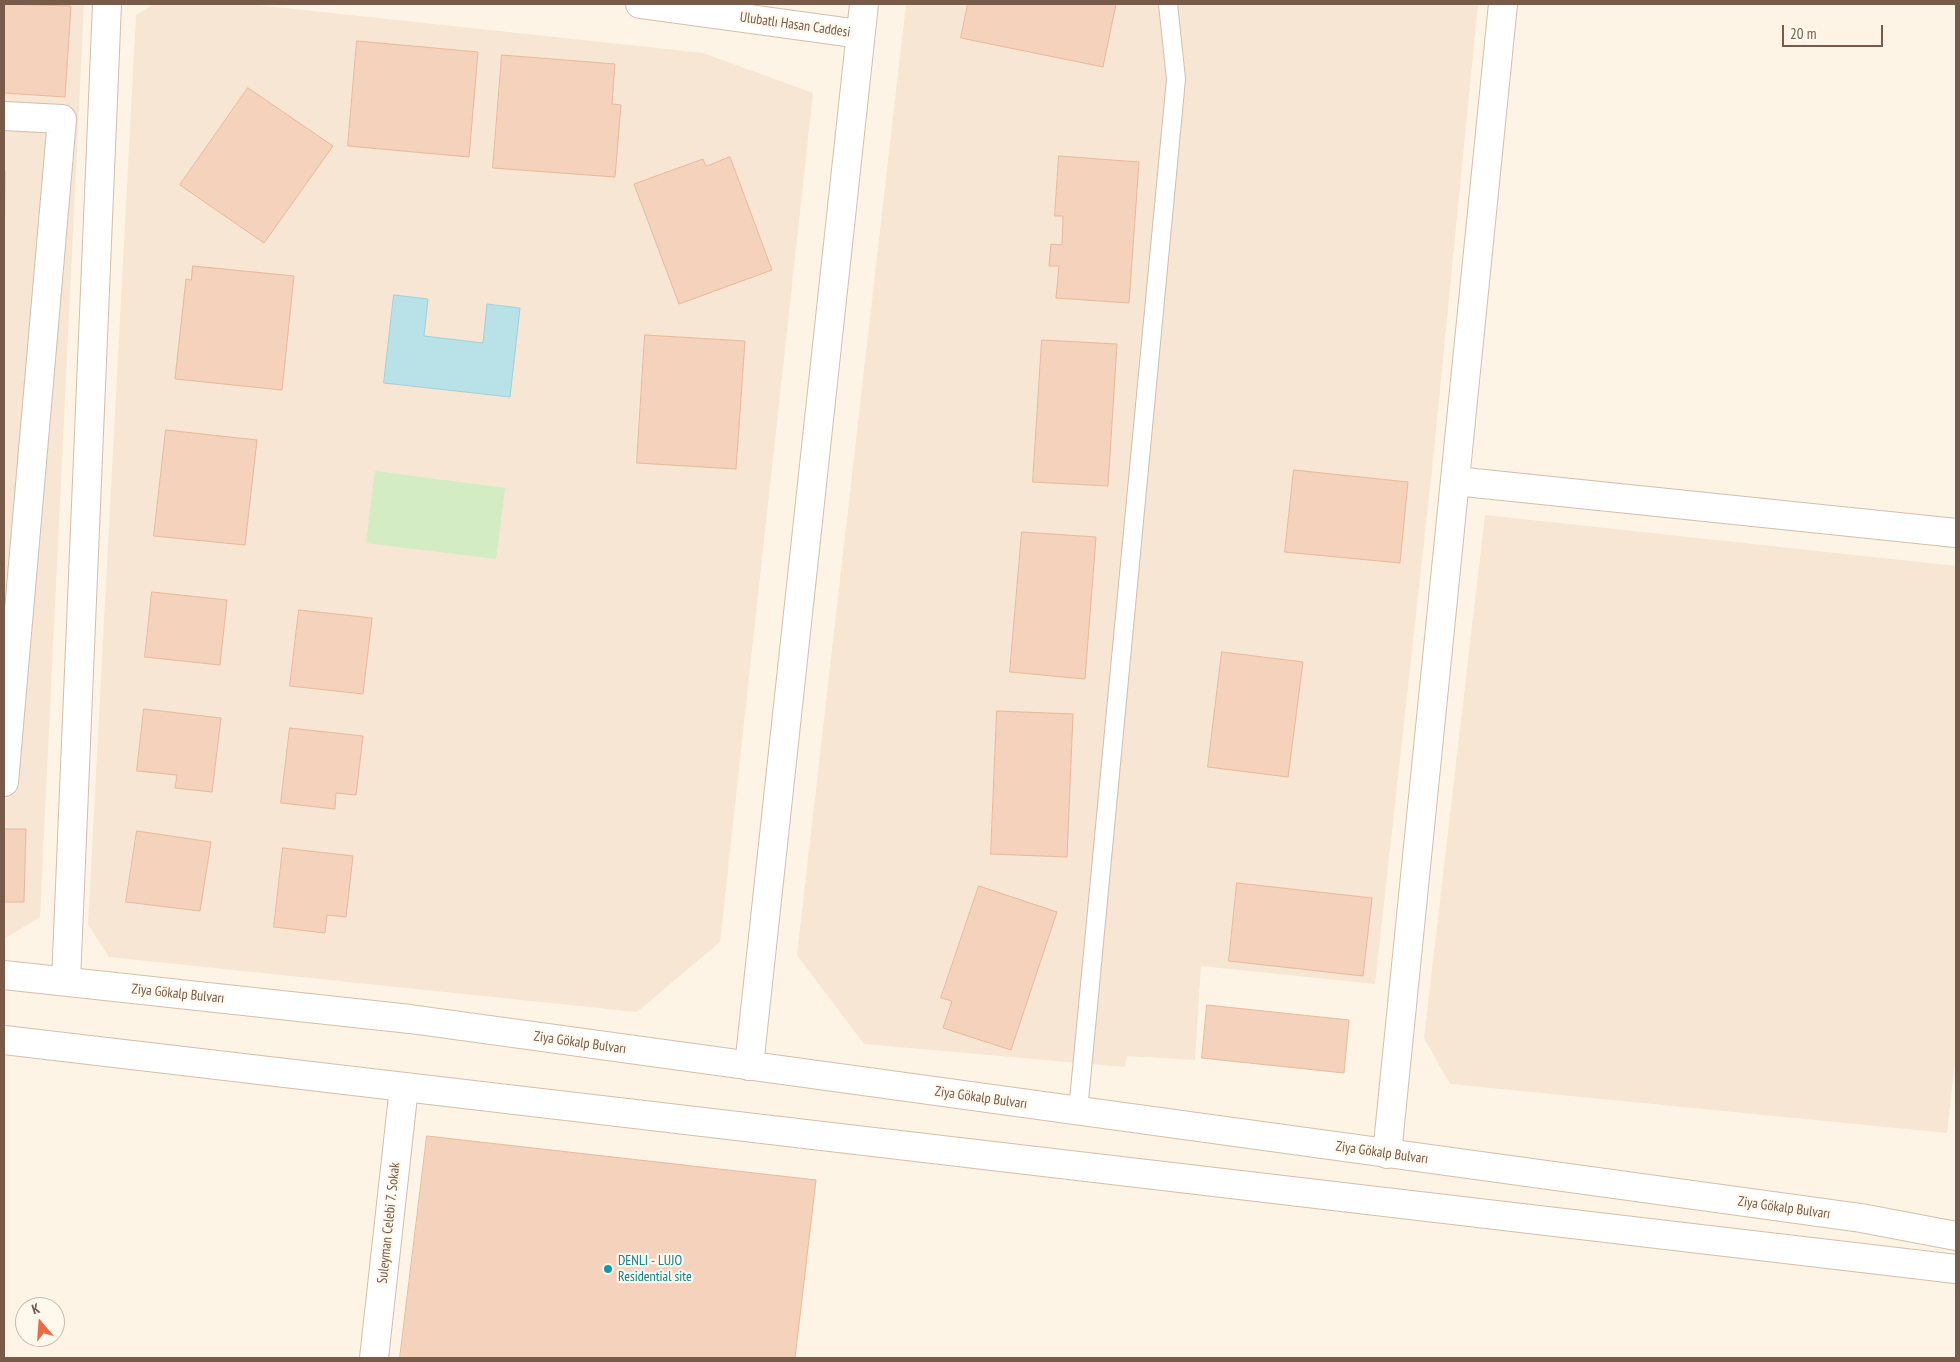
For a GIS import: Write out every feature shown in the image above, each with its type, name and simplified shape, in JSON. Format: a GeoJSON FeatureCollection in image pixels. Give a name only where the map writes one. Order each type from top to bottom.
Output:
{"type":"FeatureCollection","features":[{"type":"Feature","properties":{"kind":"street"},"geometry":{"type":"LineString","coordinates":[[66,981],[107,4]]}},
{"type":"Feature","properties":{"kind":"street","name":"Ulubatlı Hasan Caddesi"},"geometry":{"type":"LineString","coordinates":[[640,4],[860,34]]}},
{"type":"Feature","properties":{"kind":"street"},"geometry":{"type":"LineString","coordinates":[[749,1066],[864,4]]}},
{"type":"Feature","properties":{"kind":"street"},"geometry":{"type":"LineString","coordinates":[[1387,1154],[1504,4]]}},
{"type":"Feature","properties":{"kind":"street"},"geometry":{"type":"LineString","coordinates":[[4,116],[62,119],[4,782]]}},
{"type":"Feature","properties":{"kind":"street"},"geometry":{"type":"LineString","coordinates":[[1455,481],[1956,533]]}},
{"type":"Feature","properties":{"kind":"street","name":"Ziya Gökalp Bulvarı"},"geometry":{"type":"LineString","coordinates":[[4,975],[410,1020],[1861,1218],[1956,1236]]}},
{"type":"Feature","properties":{"kind":"street"},"geometry":{"type":"LineString","coordinates":[[4,1040],[1956,1269]]}},
{"type":"Feature","properties":{"kind":"street","name":"Suleyman Celebi 7. Sokak"},"geometry":{"type":"LineString","coordinates":[[374,1358],[404,1087]]}},
{"type":"Feature","properties":{"kind":"lane"},"geometry":{"type":"LineString","coordinates":[[1078,1111],[1176,79],[1168,4]]}},
{"type":"Feature","properties":{"kind":"shaded area"},"geometry":{"type":"Polygon","coordinates":[[[4,4],[84,4],[40,917],[4,939],[4,4]]]}},
{"type":"Feature","properties":{"kind":"shaded area"},"geometry":{"type":"Polygon","coordinates":[[[154,4],[248,4],[703,53],[813,93],[720,942],[637,1012],[109,957],[88,925],[136,15],[154,4]]]}},
{"type":"Feature","properties":{"kind":"shaded area"},"geometry":{"type":"Polygon","coordinates":[[[906,4],[1478,4],[1433,460],[1375,984],[1201,966],[1195,1060],[1127,1056],[1125,1067],[864,1044],[797,955],[906,4]]]}},
{"type":"Feature","properties":{"kind":"shaded area"},"geometry":{"type":"Polygon","coordinates":[[[1485,515],[1956,566],[1956,1053],[1947,1133],[1450,1084],[1424,1038],[1485,515]]]}},
{"type":"Feature","properties":{"kind":"green space"},"geometry":{"type":"Polygon","coordinates":[[[375,471],[505,488],[496,559],[366,543],[375,471]]]}},
{"type":"Feature","properties":{"kind":"water"},"geometry":{"type":"Polygon","coordinates":[[[394,295],[428,299],[424,336],[483,343],[487,304],[520,308],[510,397],[384,383],[394,295]]]}},
{"type":"Feature","properties":{"kind":"building"},"geometry":{"type":"Polygon","coordinates":[[[4,4],[71,6],[65,97],[4,93],[4,4]]]}},
{"type":"Feature","properties":{"kind":"building"},"geometry":{"type":"Polygon","coordinates":[[[968,4],[1116,4],[1103,67],[961,38],[968,4]]]}},
{"type":"Feature","properties":{"kind":"building"},"geometry":{"type":"Polygon","coordinates":[[[357,41],[478,52],[469,157],[348,146],[357,41]]]}},
{"type":"Feature","properties":{"kind":"building"},"geometry":{"type":"Polygon","coordinates":[[[502,55],[615,64],[612,104],[621,105],[615,177],[493,168],[502,55]]]}},
{"type":"Feature","properties":{"kind":"building"},"geometry":{"type":"Polygon","coordinates":[[[248,88],[333,146],[264,243],[180,185],[248,88]]]}},
{"type":"Feature","properties":{"kind":"building"},"geometry":{"type":"Polygon","coordinates":[[[1059,156],[1139,162],[1129,303],[1056,298],[1059,266],[1049,266],[1051,244],[1062,245],[1063,216],[1055,216],[1059,156]]]}},
{"type":"Feature","properties":{"kind":"building"},"geometry":{"type":"Polygon","coordinates":[[[730,157],[772,270],[679,304],[634,184],[703,159],[706,166],[730,157]]]}},
{"type":"Feature","properties":{"kind":"building"},"geometry":{"type":"Polygon","coordinates":[[[4,171],[5,171],[4,273],[4,171]]]}},
{"type":"Feature","properties":{"kind":"building"},"geometry":{"type":"Polygon","coordinates":[[[193,266],[294,276],[282,390],[175,379],[186,279],[191,280],[193,266]]]}},
{"type":"Feature","properties":{"kind":"building"},"geometry":{"type":"Polygon","coordinates":[[[645,335],[745,341],[736,469],[637,463],[645,335]]]}},
{"type":"Feature","properties":{"kind":"building"},"geometry":{"type":"Polygon","coordinates":[[[1042,340],[1117,344],[1108,486],[1033,482],[1042,340]]]}},
{"type":"Feature","properties":{"kind":"building"},"geometry":{"type":"Polygon","coordinates":[[[166,430],[257,440],[245,545],[154,536],[166,430]]]}},
{"type":"Feature","properties":{"kind":"building"},"geometry":{"type":"Polygon","coordinates":[[[1294,470],[1408,482],[1400,563],[1285,552],[1294,470]]]}},
{"type":"Feature","properties":{"kind":"building"},"geometry":{"type":"Polygon","coordinates":[[[1022,532],[1096,537],[1085,679],[1010,672],[1022,532]]]}},
{"type":"Feature","properties":{"kind":"building"},"geometry":{"type":"Polygon","coordinates":[[[152,592],[227,600],[220,665],[145,657],[152,592]]]}},
{"type":"Feature","properties":{"kind":"building"},"geometry":{"type":"Polygon","coordinates":[[[299,610],[372,618],[363,694],[290,686],[299,610]]]}},
{"type":"Feature","properties":{"kind":"building"},"geometry":{"type":"Polygon","coordinates":[[[1222,652],[1303,662],[1288,777],[1208,767],[1222,652]]]}},
{"type":"Feature","properties":{"kind":"building"},"geometry":{"type":"Polygon","coordinates":[[[144,709],[221,718],[212,792],[175,788],[177,775],[137,771],[144,709]]]}},
{"type":"Feature","properties":{"kind":"building"},"geometry":{"type":"Polygon","coordinates":[[[997,711],[1073,714],[1067,857],[991,854],[997,711]]]}},
{"type":"Feature","properties":{"kind":"building"},"geometry":{"type":"Polygon","coordinates":[[[290,728],[363,736],[356,795],[336,793],[335,809],[281,803],[290,728]]]}},
{"type":"Feature","properties":{"kind":"building"},"geometry":{"type":"Polygon","coordinates":[[[4,829],[26,829],[24,902],[4,902],[4,829]]]}},
{"type":"Feature","properties":{"kind":"building"},"geometry":{"type":"Polygon","coordinates":[[[137,831],[211,842],[200,911],[126,902],[137,831]]]}},
{"type":"Feature","properties":{"kind":"building"},"geometry":{"type":"Polygon","coordinates":[[[283,848],[353,856],[346,917],[327,915],[325,933],[274,927],[283,848]]]}},
{"type":"Feature","properties":{"kind":"building"},"geometry":{"type":"Polygon","coordinates":[[[1237,883],[1372,898],[1363,976],[1229,961],[1237,883]]]}},
{"type":"Feature","properties":{"kind":"building"},"geometry":{"type":"Polygon","coordinates":[[[979,886],[1057,912],[1011,1050],[943,1028],[952,1001],[941,998],[979,886]]]}},
{"type":"Feature","properties":{"kind":"building"},"geometry":{"type":"Polygon","coordinates":[[[1207,1005],[1349,1020],[1344,1073],[1202,1058],[1207,1005]]]}},
{"type":"Feature","properties":{"kind":"building","name":"DENLI - LUJO Residential site"},"geometry":{"type":"Polygon","coordinates":[[[427,1136],[816,1180],[795,1358],[400,1358],[427,1136]]]}},
{"type":"Feature","properties":{"kind":"place","name":"DENLI - LUJO Residential site"},"geometry":{"type":"Point","coordinates":[608,1269]}}]}
